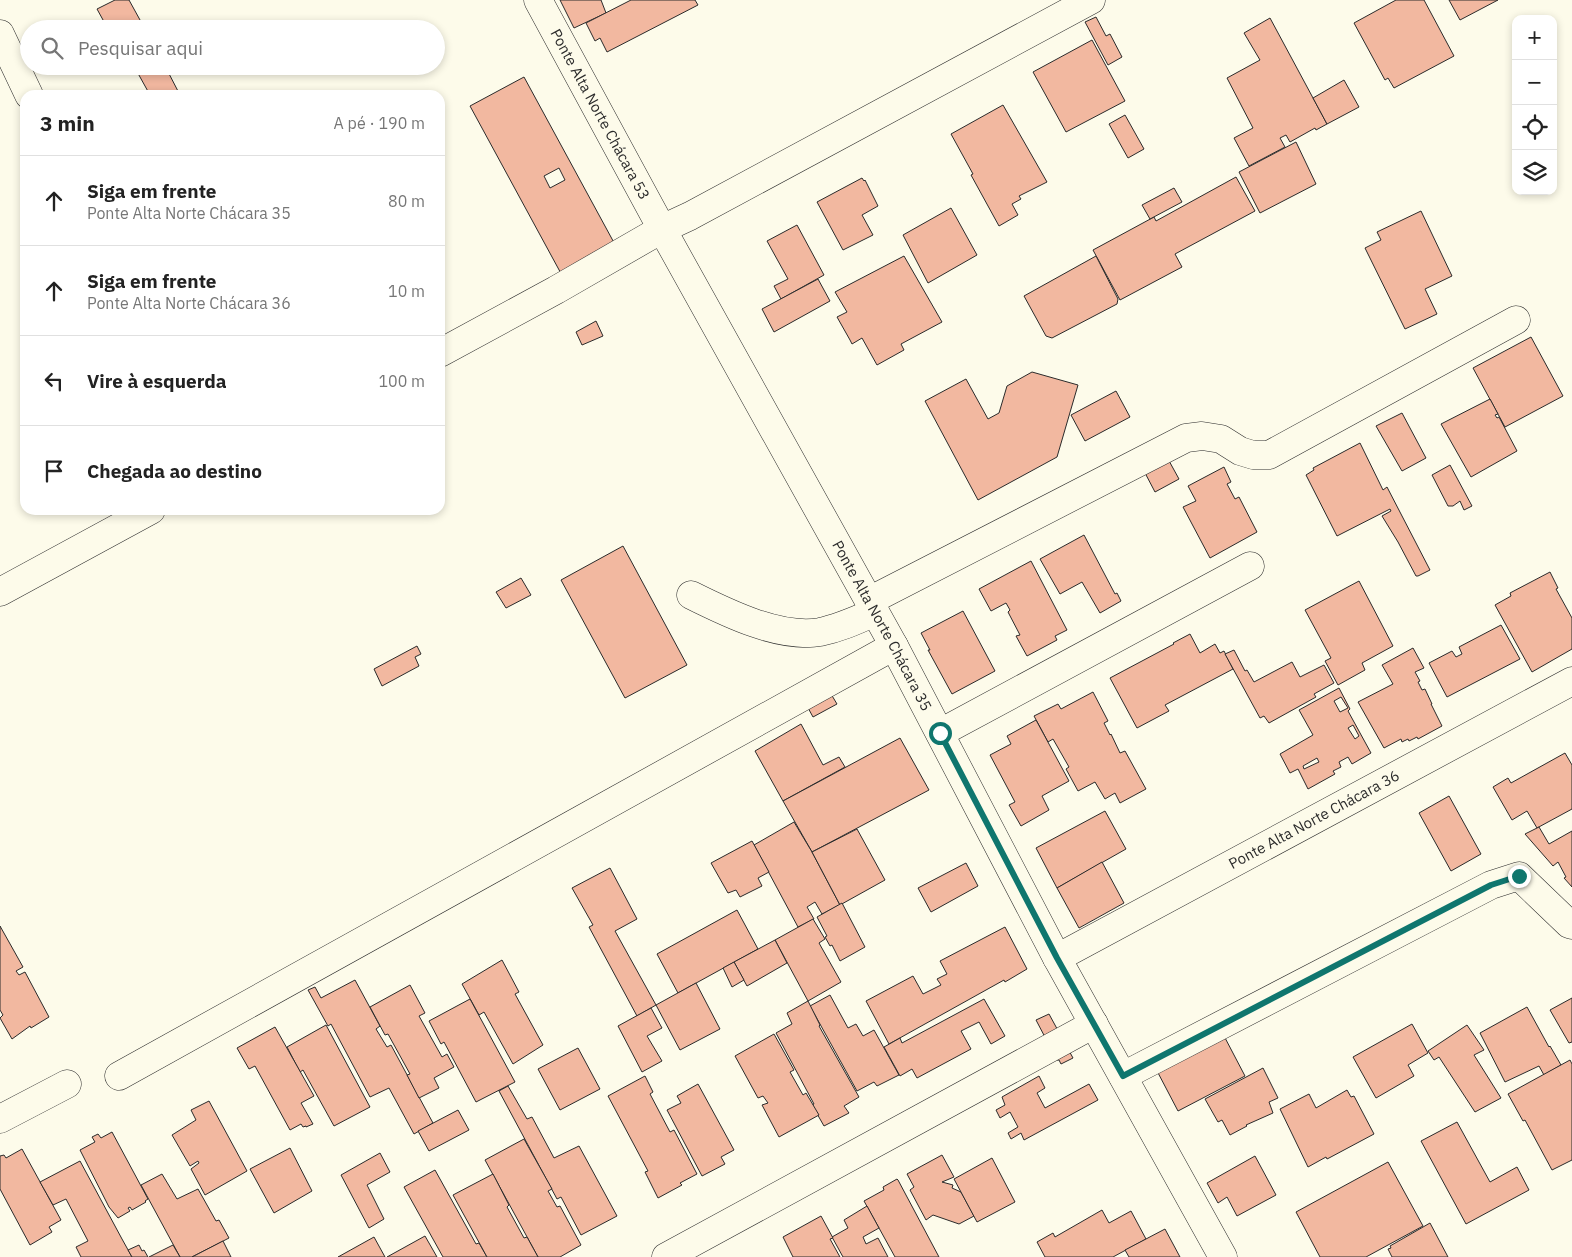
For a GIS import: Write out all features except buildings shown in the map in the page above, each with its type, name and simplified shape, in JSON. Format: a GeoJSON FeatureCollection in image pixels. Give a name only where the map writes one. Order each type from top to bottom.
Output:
{"type":"FeatureCollection","features":[{"type":"Feature","properties":{"kind":"street","name":"Ponte Alta Norte Chácara 53"},"geometry":{"type":"LineString","coordinates":[[538,0],[662,229]]}},
{"type":"Feature","properties":{"kind":"street"},"geometry":{"type":"LineString","coordinates":[[445,350],[556,290],[662,229],[690,216],[1091,0]]}},
{"type":"Feature","properties":{"kind":"street"},"geometry":{"type":"LineString","coordinates":[[0,34],[26,90]]}},
{"type":"Feature","properties":{"kind":"street","name":"Ponte Alta Norte Chácara 35"},"geometry":{"type":"LineString","coordinates":[[662,229],[894,646],[1057,958],[1094,1024]]}},
{"type":"Feature","properties":{"kind":"street"},"geometry":{"type":"LineString","coordinates":[[691,595],[735,617],[793,632],[818,632],[840,627],[872,606],[1186,438],[1202,436],[1221,439],[1240,451],[1253,455],[1269,456],[1516,320]]}},
{"type":"Feature","properties":{"kind":"street"},"geometry":{"type":"LineString","coordinates":[[0,592],[142,515]]}},
{"type":"Feature","properties":{"kind":"street"},"geometry":{"type":"LineString","coordinates":[[940,733],[1250,566]]}},
{"type":"Feature","properties":{"kind":"street"},"geometry":{"type":"LineString","coordinates":[[119,1076],[894,646]]}},
{"type":"Feature","properties":{"kind":"street","name":"Ponte Alta Norte Chácara 36"},"geometry":{"type":"LineString","coordinates":[[1057,958],[1572,682]]}},
{"type":"Feature","properties":{"kind":"street"},"geometry":{"type":"LineString","coordinates":[[1123,1076],[1491,885],[1519,876],[1572,925]]}},
{"type":"Feature","properties":{"kind":"street"},"geometry":{"type":"LineString","coordinates":[[666,1257],[1094,1024],[1223,1257]]}},
{"type":"Feature","properties":{"kind":"street"},"geometry":{"type":"LineString","coordinates":[[0,1119],[67,1084]]}},
{"type":"Feature","properties":{"kind":"route"},"geometry":{"type":"LineString","coordinates":[[940,733],[1057,958],[1123,1076],[1491,885],[1519,876]]}}]}
